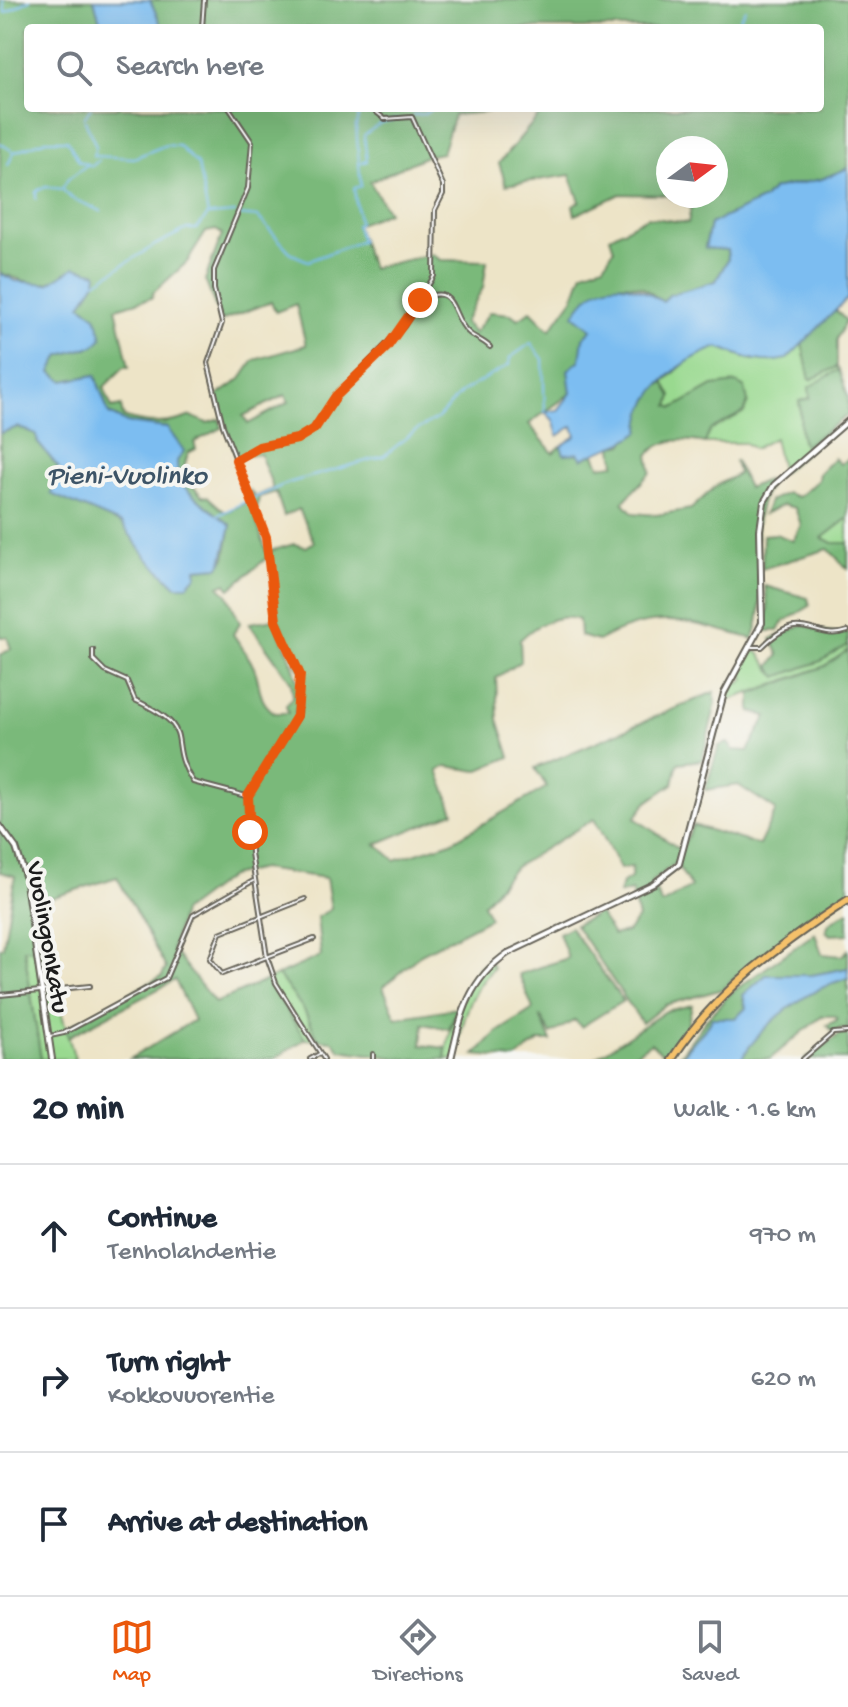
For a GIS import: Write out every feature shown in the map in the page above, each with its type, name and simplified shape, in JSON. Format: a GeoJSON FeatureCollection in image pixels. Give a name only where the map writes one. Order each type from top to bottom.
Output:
{"type":"FeatureCollection","features":[{"type":"Feature","properties":{"kind":"highway"},"geometry":{"type":"LineString","coordinates":[[672,1059],[706,1014],[739,980],[778,947],[848,900]]}},
{"type":"Feature","properties":{"kind":"street"},"geometry":{"type":"LineString","coordinates":[[202,24],[204,0]]}},
{"type":"Feature","properties":{"kind":"street"},"geometry":{"type":"LineString","coordinates":[[232,112],[248,134],[248,188],[214,270],[214,289],[222,323],[208,363],[236,460],[266,537],[276,621],[300,675],[297,716],[248,796],[255,880],[267,957],[276,983],[324,1059]]}},
{"type":"Feature","properties":{"kind":"street"},"geometry":{"type":"LineString","coordinates":[[236,460],[259,447],[297,439],[315,428],[336,396],[387,347],[434,276],[435,210],[444,191],[412,117],[385,119],[376,112]]}},
{"type":"Feature","properties":{"kind":"street"},"geometry":{"type":"LineString","coordinates":[[420,300],[443,294],[455,307],[465,329],[490,347]]}},
{"type":"Feature","properties":{"kind":"street"},"geometry":{"type":"LineString","coordinates":[[451,1059],[465,1002],[487,969],[508,953],[653,884],[679,864],[724,693],[752,647],[764,613],[759,565],[764,502],[774,485],[848,421]]}},
{"type":"Feature","properties":{"kind":"street"},"geometry":{"type":"LineString","coordinates":[[752,647],[762,647],[777,633],[803,625],[835,633],[848,631]]}},
{"type":"Feature","properties":{"kind":"street"},"geometry":{"type":"LineString","coordinates":[[93,650],[93,659],[105,671],[127,681],[135,700],[161,712],[177,726],[186,771],[193,782],[248,796]]}},
{"type":"Feature","properties":{"kind":"street","name":"Vuolingonkatu"},"geometry":{"type":"LineString","coordinates":[[0,826],[23,866],[52,1059]]}},
{"type":"Feature","properties":{"kind":"street"},"geometry":{"type":"LineString","coordinates":[[48,1036],[64,1033],[159,984],[173,967],[193,915],[255,880]]}},
{"type":"Feature","properties":{"kind":"street"},"geometry":{"type":"LineString","coordinates":[[305,899],[261,918],[237,923],[220,933],[210,959],[222,974],[314,939]]}},
{"type":"Feature","properties":{"kind":"street"},"geometry":{"type":"LineString","coordinates":[[0,995],[42,988],[90,986]]}},
{"type":"Feature","properties":{"kind":"street"},"geometry":{"type":"LineString","coordinates":[[803,1059],[833,1033],[848,1032]]}},
{"type":"Feature","properties":{"kind":"street"},"geometry":{"type":"LineString","coordinates":[[310,1059],[320,1054]]}},
{"type":"Feature","properties":{"kind":"green space"},"geometry":{"type":"Polygon","coordinates":[[[0,0],[94,0],[101,24],[24,24],[24,112],[487,112],[454,115],[442,153],[426,156],[370,182],[388,212],[356,225],[371,268],[433,254],[440,260],[487,261],[483,288],[464,322],[474,333],[490,312],[511,314],[518,319],[531,311],[550,330],[574,297],[583,272],[604,265],[614,249],[610,237],[647,217],[688,223],[691,208],[728,208],[728,136],[656,136],[656,195],[620,194],[575,215],[573,205],[580,201],[570,175],[506,185],[499,163],[542,112],[824,112],[824,24],[158,24],[150,0],[848,0],[848,168],[822,179],[773,189],[764,199],[710,224],[705,247],[727,249],[728,259],[716,281],[669,295],[663,302],[644,288],[632,285],[613,286],[587,300],[575,315],[592,329],[571,393],[529,424],[553,453],[561,446],[564,454],[579,453],[582,459],[594,452],[600,466],[615,464],[613,446],[624,444],[655,389],[664,382],[672,396],[669,406],[674,408],[713,386],[736,383],[745,388],[748,402],[744,412],[710,430],[705,443],[675,441],[654,449],[648,455],[651,472],[623,502],[633,513],[656,515],[691,509],[717,485],[738,474],[735,460],[748,488],[766,480],[769,486],[757,523],[760,601],[759,620],[753,639],[674,621],[638,624],[598,641],[580,636],[579,620],[555,619],[540,625],[520,640],[521,661],[496,678],[498,719],[510,757],[477,771],[447,766],[438,771],[454,812],[376,844],[395,860],[451,842],[547,787],[535,768],[714,692],[716,703],[702,760],[678,763],[673,784],[647,802],[635,818],[681,850],[693,825],[759,845],[776,810],[738,785],[705,790],[719,746],[728,743],[733,750],[748,751],[767,716],[751,712],[751,694],[825,666],[848,650],[848,895],[755,959],[723,989],[665,1005],[642,1023],[575,925],[599,913],[613,935],[627,932],[638,918],[632,891],[619,894],[622,883],[631,878],[632,867],[620,869],[594,819],[515,867],[483,904],[490,918],[421,954],[383,987],[396,1018],[457,1008],[449,1029],[423,1024],[421,1045],[446,1048],[445,1059],[404,1059],[340,1050],[333,1041],[319,1040],[304,1010],[278,975],[321,956],[317,917],[331,909],[326,878],[261,869],[230,876],[182,912],[172,949],[215,1003],[267,980],[305,1039],[274,1059],[130,1059],[194,1020],[175,980],[68,1037],[66,1028],[162,976],[166,968],[117,877],[35,903],[43,950],[24,949],[41,1059],[0,1059],[0,948],[3,947],[15,876],[0,872],[0,655],[11,649],[7,637],[0,637],[0,433],[18,427],[36,434],[38,443],[59,468],[52,494],[122,524],[148,559],[196,569],[218,567],[225,558],[231,525],[177,481],[175,439],[167,428],[127,423],[109,414],[95,375],[64,381],[50,371],[60,355],[94,346],[96,316],[81,305],[96,282],[66,273],[50,283],[34,283],[0,273],[0,0]],[[216,230],[206,232],[187,262],[153,293],[152,298],[116,308],[129,367],[124,367],[104,387],[112,408],[121,406],[123,417],[132,420],[166,422],[191,416],[207,423],[220,419],[222,428],[194,442],[196,449],[188,453],[182,475],[202,496],[208,497],[225,512],[250,501],[268,557],[230,589],[226,583],[219,586],[227,594],[240,623],[233,634],[254,668],[263,699],[275,713],[288,713],[286,705],[293,696],[291,682],[249,623],[274,619],[296,675],[295,713],[300,713],[302,675],[278,620],[270,551],[294,544],[306,547],[314,542],[299,509],[284,516],[276,492],[259,497],[257,509],[249,489],[255,497],[272,489],[272,485],[260,454],[236,457],[217,396],[241,379],[254,360],[306,345],[296,304],[276,312],[271,302],[221,321],[205,280],[222,234],[216,230]],[[285,395],[243,416],[248,424],[289,402],[285,395]],[[676,863],[651,882],[662,904],[691,887],[676,863]]]}},
{"type":"Feature","properties":{"kind":"green space"},"geometry":{"type":"Polygon","coordinates":[[[836,310],[846,321],[837,338],[837,367],[810,380],[802,343],[836,310]]]}},
{"type":"Feature","properties":{"kind":"green space"},"geometry":{"type":"Polygon","coordinates":[[[802,343],[810,379],[837,367],[839,370],[810,387],[810,398],[799,402],[801,435],[805,445],[827,431],[828,434],[782,473],[774,438],[754,449],[745,443],[705,443],[710,430],[744,412],[713,386],[674,408],[669,406],[672,396],[664,382],[693,356],[718,347],[752,360],[787,359],[802,343]]]}},
{"type":"Feature","properties":{"kind":"green space"},"geometry":{"type":"Polygon","coordinates":[[[839,370],[848,397],[848,415],[804,446],[799,401],[810,398],[809,387],[839,370]]]}},
{"type":"Feature","properties":{"kind":"green space"},"geometry":{"type":"Polygon","coordinates":[[[834,458],[840,464],[848,459],[848,518],[822,538],[833,543],[848,543],[848,569],[828,549],[762,569],[763,535],[776,534],[793,541],[801,525],[795,508],[783,505],[764,514],[769,501],[786,493],[798,497],[818,480],[819,473],[834,458]]]}},
{"type":"Feature","properties":{"kind":"green space"},"geometry":{"type":"Polygon","coordinates":[[[848,518],[848,543],[833,543],[822,538],[848,518]]]}},
{"type":"Feature","properties":{"kind":"green space"},"geometry":{"type":"Polygon","coordinates":[[[765,586],[808,598],[810,606],[782,623],[778,631],[763,631],[768,610],[765,586]]]}},
{"type":"Feature","properties":{"kind":"green space"},"geometry":{"type":"Polygon","coordinates":[[[803,625],[835,634],[848,632],[848,645],[821,661],[777,677],[770,666],[779,655],[771,639],[803,625]]]}},
{"type":"Feature","properties":{"kind":"green space"},"geometry":{"type":"Polygon","coordinates":[[[848,645],[848,650],[825,666],[727,701],[736,681],[740,683],[745,679],[741,672],[753,651],[758,652],[777,677],[821,661],[848,645]]]}},
{"type":"Feature","properties":{"kind":"green space"},"geometry":{"type":"Polygon","coordinates":[[[848,911],[848,934],[830,935],[826,931],[829,923],[848,911]]]}},
{"type":"Feature","properties":{"kind":"green space"},"geometry":{"type":"Polygon","coordinates":[[[570,927],[623,1001],[581,1027],[575,1020],[551,1034],[540,1016],[551,1041],[540,1041],[515,1059],[475,1055],[496,1033],[533,1009],[519,974],[568,958],[559,933],[570,927]]]}},
{"type":"Feature","properties":{"kind":"green space"},"geometry":{"type":"Polygon","coordinates":[[[815,933],[822,954],[842,956],[848,950],[848,968],[812,975],[766,975],[743,1000],[746,1008],[736,1018],[712,1019],[682,1059],[677,1059],[709,1016],[732,992],[815,933]]]}},
{"type":"Feature","properties":{"kind":"green space"},"geometry":{"type":"Polygon","coordinates":[[[24,948],[43,950],[75,1059],[41,1059],[24,948]]]}},
{"type":"Feature","properties":{"kind":"green space"},"geometry":{"type":"Polygon","coordinates":[[[490,961],[493,968],[471,1000],[455,1059],[445,1059],[453,1022],[462,1000],[479,966],[490,961]]]}},
{"type":"Feature","properties":{"kind":"green space"},"geometry":{"type":"Polygon","coordinates":[[[278,975],[304,1010],[319,1040],[305,1039],[267,980],[278,975]]]}},
{"type":"Feature","properties":{"kind":"green space"},"geometry":{"type":"Polygon","coordinates":[[[848,978],[848,1030],[841,1028],[833,1032],[827,1025],[837,1020],[836,1016],[822,1016],[770,1059],[741,1059],[762,1032],[788,1009],[817,990],[848,978]]]}},
{"type":"Feature","properties":{"kind":"green space"},"geometry":{"type":"Polygon","coordinates":[[[692,1005],[686,1031],[664,1055],[651,1043],[633,1055],[636,1059],[594,1059],[666,1011],[692,1005]]]}},
{"type":"Feature","properties":{"kind":"green space"},"geometry":{"type":"Polygon","coordinates":[[[843,1032],[848,1035],[848,1059],[806,1059],[843,1032]]]}},
{"type":"Feature","properties":{"kind":"water"},"geometry":{"type":"Polygon","coordinates":[[[94,0],[150,0],[161,24],[101,24],[94,0]]]}},
{"type":"Feature","properties":{"kind":"water"},"geometry":{"type":"Polygon","coordinates":[[[848,168],[848,298],[787,359],[760,361],[718,347],[705,352],[678,368],[656,390],[647,402],[640,431],[619,444],[582,459],[578,453],[564,454],[561,446],[576,436],[573,426],[558,436],[553,420],[545,412],[558,410],[571,393],[568,370],[580,360],[583,338],[592,329],[574,315],[583,302],[604,287],[615,285],[638,289],[663,302],[669,295],[716,281],[728,259],[727,250],[705,248],[710,224],[764,199],[773,189],[822,179],[848,168]]]}},
{"type":"Feature","properties":{"kind":"water","name":"Pieni-Vuolinko"},"geometry":{"type":"Polygon","coordinates":[[[75,267],[97,273],[96,282],[81,305],[96,316],[102,338],[94,346],[60,355],[51,372],[64,381],[95,375],[109,414],[127,423],[167,428],[184,451],[177,461],[178,481],[231,525],[222,562],[218,567],[196,569],[197,575],[187,586],[176,586],[148,559],[122,524],[51,494],[59,468],[38,443],[36,434],[18,427],[0,433],[0,273],[16,281],[48,284],[75,267]]]}},
{"type":"Feature","properties":{"kind":"water"},"geometry":{"type":"Polygon","coordinates":[[[848,968],[848,978],[817,990],[774,1020],[741,1059],[682,1059],[712,1018],[736,1018],[746,1008],[743,995],[766,975],[812,975],[848,968]]]}},
{"type":"Feature","properties":{"kind":"waterway"},"geometry":{"type":"LineString","coordinates":[[3,0],[5,13],[30,0]]}},
{"type":"Feature","properties":{"kind":"waterway"},"geometry":{"type":"LineString","coordinates":[[736,24],[745,9]]}},
{"type":"Feature","properties":{"kind":"waterway"},"geometry":{"type":"LineString","coordinates":[[88,112],[84,118],[96,146],[93,156],[134,158],[166,145],[179,146],[198,165],[208,215],[196,229],[187,229],[155,245],[96,282]]}},
{"type":"Feature","properties":{"kind":"waterway"},"geometry":{"type":"LineString","coordinates":[[359,112],[356,126],[359,162]]}},
{"type":"Feature","properties":{"kind":"waterway"},"geometry":{"type":"LineString","coordinates":[[413,115],[427,112]]}},
{"type":"Feature","properties":{"kind":"waterway"},"geometry":{"type":"LineString","coordinates":[[239,215],[258,217],[292,254],[308,261],[361,241],[356,225],[359,223],[354,188],[361,186],[359,164],[367,161],[364,135],[381,123],[398,119]]}},
{"type":"Feature","properties":{"kind":"waterway"},"geometry":{"type":"LineString","coordinates":[[0,143],[14,152],[46,140],[67,140],[79,161],[92,166],[99,160]]}},
{"type":"Feature","properties":{"kind":"waterway"},"geometry":{"type":"LineString","coordinates":[[8,165],[14,152]]}},
{"type":"Feature","properties":{"kind":"waterway"},"geometry":{"type":"LineString","coordinates":[[36,199],[36,191],[46,187],[62,189],[68,179],[88,164]]}},
{"type":"Feature","properties":{"kind":"waterway"},"geometry":{"type":"LineString","coordinates":[[62,189],[71,198],[101,211]]}},
{"type":"Feature","properties":{"kind":"waterway"},"geometry":{"type":"LineString","coordinates":[[209,215],[235,213]]}},
{"type":"Feature","properties":{"kind":"waterway"},"geometry":{"type":"LineString","coordinates":[[254,498],[288,483],[384,456],[415,431],[438,418],[462,392],[509,365],[510,358],[531,343],[543,359],[545,412]]}},
{"type":"Feature","properties":{"kind":"waterway"},"geometry":{"type":"LineString","coordinates":[[218,515],[249,500]]}},
{"type":"Feature","properties":{"kind":"route"},"geometry":{"type":"LineString","coordinates":[[250,832],[248,796],[297,716],[300,675],[295,657],[276,621],[270,553],[236,460],[259,447],[297,439],[315,428],[342,388],[387,347],[420,300]]}}]}
